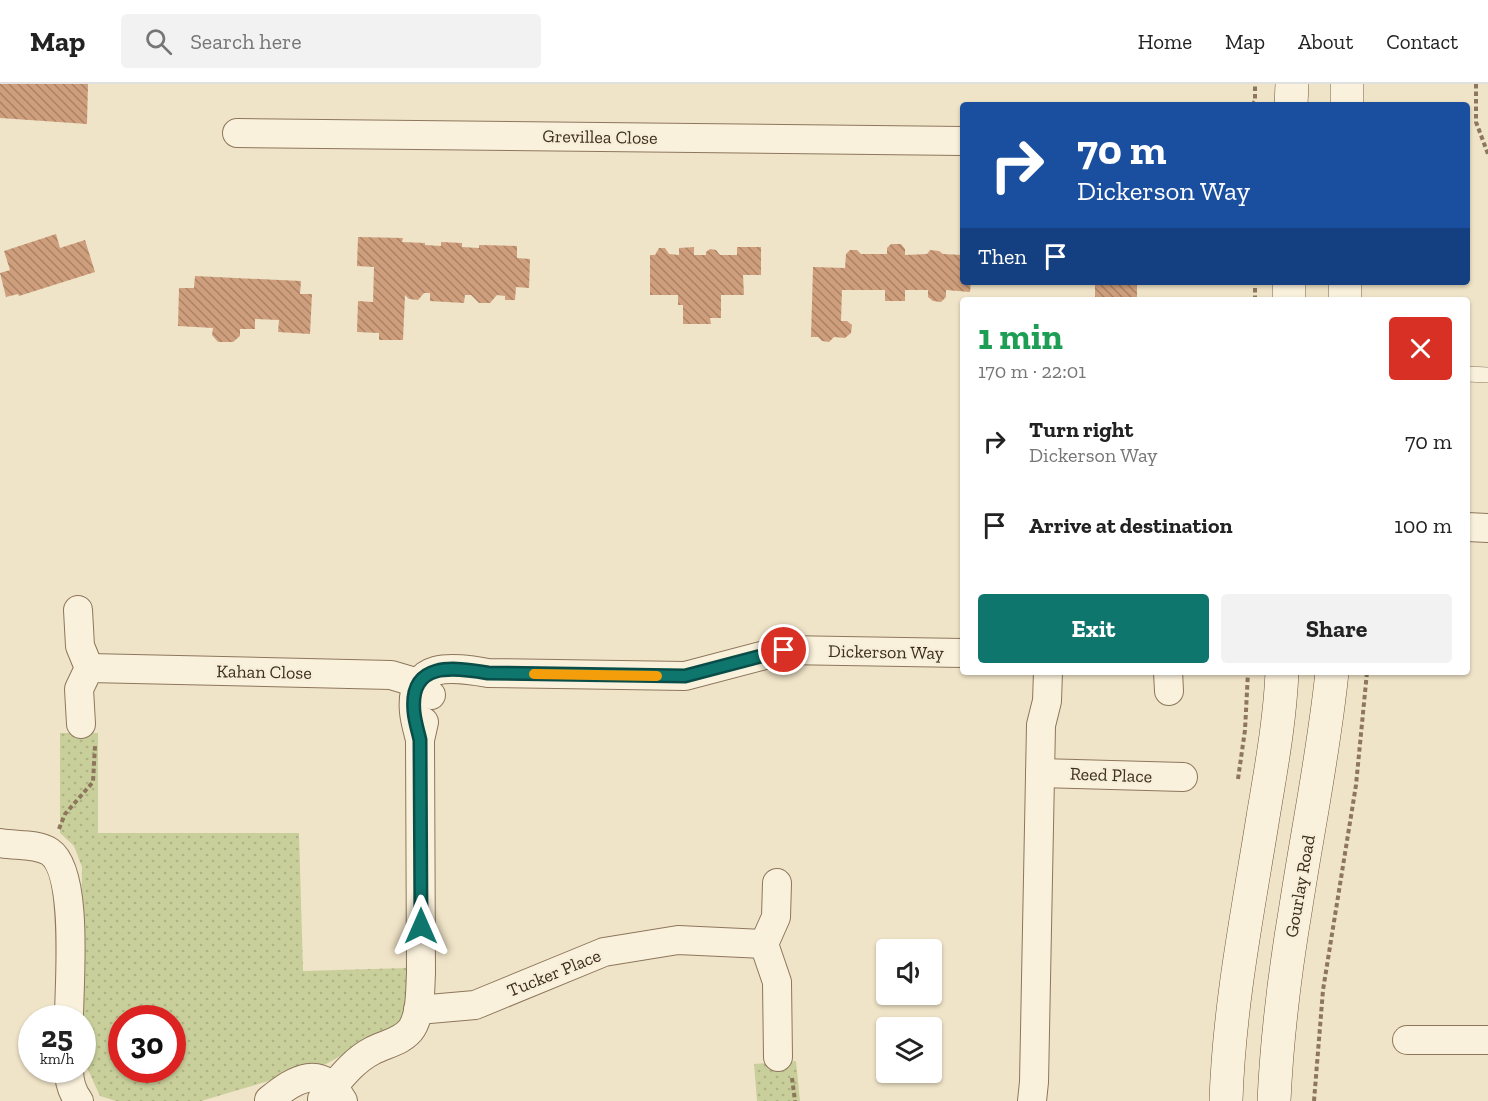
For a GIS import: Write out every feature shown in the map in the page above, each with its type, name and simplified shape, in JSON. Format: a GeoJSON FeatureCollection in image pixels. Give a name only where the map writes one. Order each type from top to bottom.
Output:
{"type":"FeatureCollection","features":[{"type":"Feature","properties":{"kind":"main road"},"geometry":{"type":"LineString","coordinates":[[1291,102],[1292,84]]}},
{"type":"Feature","properties":{"kind":"main road"},"geometry":{"type":"LineString","coordinates":[[1347,84],[1347,102]]}},
{"type":"Feature","properties":{"kind":"main road"},"geometry":{"type":"LineString","coordinates":[[1226,1101],[1227,1063],[1236,980],[1273,760],[1282,675]]}},
{"type":"Feature","properties":{"kind":"main road","name":"Gourlay Road"},"geometry":{"type":"LineString","coordinates":[[1274,1101],[1284,990],[1296,905],[1318,781],[1332,675]]}},
{"type":"Feature","properties":{"kind":"street","name":"Grevillea Close"},"geometry":{"type":"LineString","coordinates":[[237,133],[960,141]]}},
{"type":"Feature","properties":{"kind":"street"},"geometry":{"type":"LineString","coordinates":[[1470,527],[1488,528]]}},
{"type":"Feature","properties":{"kind":"street"},"geometry":{"type":"LineString","coordinates":[[78,610],[80,646],[88,668],[79,689],[88,733]]}},
{"type":"Feature","properties":{"kind":"street","name":"Dickerson Way"},"geometry":{"type":"LineString","coordinates":[[426,689],[488,673],[685,676],[784,650],[960,653]]}},
{"type":"Feature","properties":{"kind":"street","name":"Kahan Close"},"geometry":{"type":"LineString","coordinates":[[88,668],[391,675],[426,689]]}},
{"type":"Feature","properties":{"kind":"street"},"geometry":{"type":"LineString","coordinates":[[1032,1101],[1041,725],[1039,675]]}},
{"type":"Feature","properties":{"kind":"street"},"geometry":{"type":"LineString","coordinates":[[268,1101],[295,1094],[331,1097],[351,1065],[371,1052],[402,1038],[412,1028],[418,1010],[421,973],[420,740],[427,710],[426,689]]}},
{"type":"Feature","properties":{"kind":"street","name":"Reed Place"},"geometry":{"type":"LineString","coordinates":[[1040,773],[1183,777]]}},
{"type":"Feature","properties":{"kind":"street"},"geometry":{"type":"LineString","coordinates":[[0,838],[34,835],[55,838],[70,850],[75,863],[75,883],[70,900],[69,1005]]}},
{"type":"Feature","properties":{"kind":"street"},"geometry":{"type":"LineString","coordinates":[[0,843],[36,847],[50,852],[58,861],[70,900]]}},
{"type":"Feature","properties":{"kind":"street"},"geometry":{"type":"LineString","coordinates":[[777,883],[776,917],[764,944],[777,982],[778,1057]]}},
{"type":"Feature","properties":{"kind":"street","name":"Tucker Place"},"geometry":{"type":"LineString","coordinates":[[418,1010],[475,1005],[604,952],[678,940],[764,944]]}},
{"type":"Feature","properties":{"kind":"street"},"geometry":{"type":"LineString","coordinates":[[1407,1040],[1488,1040]]}},
{"type":"Feature","properties":{"kind":"street"},"geometry":{"type":"LineString","coordinates":[[71,1083],[79,1101]]}},
{"type":"Feature","properties":{"kind":"lane"},"geometry":{"type":"LineString","coordinates":[[1470,374],[1488,375]]}},
{"type":"Feature","properties":{"kind":"path"},"geometry":{"type":"LineString","coordinates":[[1254,102],[1256,84]]}},
{"type":"Feature","properties":{"kind":"path"},"geometry":{"type":"LineString","coordinates":[[1476,84],[1476,122],[1488,154]]}},
{"type":"Feature","properties":{"kind":"path"},"geometry":{"type":"LineString","coordinates":[[1314,1101],[1323,990],[1356,785],[1367,675]]}},
{"type":"Feature","properties":{"kind":"path"},"geometry":{"type":"LineString","coordinates":[[55,838],[65,814],[93,782],[88,733]]}},
{"type":"Feature","properties":{"kind":"green space"},"geometry":{"type":"Polygon","coordinates":[[[60,733],[98,733],[98,833],[299,833],[303,971],[407,968],[409,1018],[326,1064],[201,1101],[116,1101],[100,1096],[94,1083],[96,1083],[96,1005],[80,1005],[82,867],[74,846],[60,833],[60,733]]]}},
{"type":"Feature","properties":{"kind":"green space"},"geometry":{"type":"Polygon","coordinates":[[[796,1061],[800,1101],[757,1101],[754,1064],[796,1061]]]}},
{"type":"Feature","properties":{"kind":"building"},"geometry":{"type":"Polygon","coordinates":[[[0,84],[88,84],[87,124],[0,118],[0,84]]]}},
{"type":"Feature","properties":{"kind":"building"},"geometry":{"type":"Polygon","coordinates":[[[56,234],[60,248],[85,240],[95,272],[19,296],[18,294],[6,297],[0,273],[10,270],[4,251],[56,234]]]}},
{"type":"Feature","properties":{"kind":"building"},"geometry":{"type":"Polygon","coordinates":[[[358,237],[403,238],[402,242],[441,246],[441,242],[462,243],[462,247],[479,248],[479,245],[517,246],[517,258],[530,259],[529,288],[516,287],[515,300],[505,300],[505,296],[497,295],[490,303],[479,303],[471,295],[465,295],[464,303],[430,301],[430,293],[424,293],[418,300],[409,299],[405,295],[403,340],[379,340],[379,333],[357,332],[358,301],[373,302],[374,267],[357,266],[358,237]]]}},
{"type":"Feature","properties":{"kind":"building"},"geometry":{"type":"Polygon","coordinates":[[[891,244],[901,244],[905,249],[905,255],[927,254],[930,250],[943,254],[960,255],[960,285],[971,285],[970,292],[946,290],[946,297],[941,302],[933,301],[928,297],[928,290],[905,290],[905,301],[885,301],[885,290],[842,290],[841,321],[847,321],[852,325],[851,333],[845,338],[834,337],[829,342],[822,341],[818,337],[811,337],[813,267],[845,268],[846,254],[850,250],[857,250],[861,254],[887,254],[887,248],[891,244]]]}},
{"type":"Feature","properties":{"kind":"building"},"geometry":{"type":"Polygon","coordinates":[[[694,247],[694,255],[706,255],[710,249],[716,250],[720,255],[737,255],[737,247],[761,247],[761,275],[743,275],[744,295],[721,295],[721,318],[710,318],[711,324],[683,324],[683,305],[678,305],[678,295],[650,295],[650,255],[655,255],[659,248],[665,248],[669,254],[679,255],[679,248],[694,247]]]}},
{"type":"Feature","properties":{"kind":"building"},"geometry":{"type":"Polygon","coordinates":[[[195,276],[301,281],[300,294],[312,294],[310,334],[278,332],[279,320],[255,319],[255,329],[240,329],[240,336],[233,342],[218,342],[212,335],[213,328],[178,326],[179,288],[194,288],[195,276]]]}},
{"type":"Feature","properties":{"kind":"building"},"geometry":{"type":"Polygon","coordinates":[[[1095,285],[1137,285],[1137,297],[1095,297],[1095,285]]]}},
{"type":"Feature","properties":{"kind":"slow traffic"},"geometry":{"type":"LineString","coordinates":[[534,674],[657,676]]}},
{"type":"Feature","properties":{"kind":"route"},"geometry":{"type":"LineString","coordinates":[[421,926],[420,740],[414,712],[418,683],[428,674],[443,668],[458,668],[488,673],[685,676],[784,650]]}}]}
